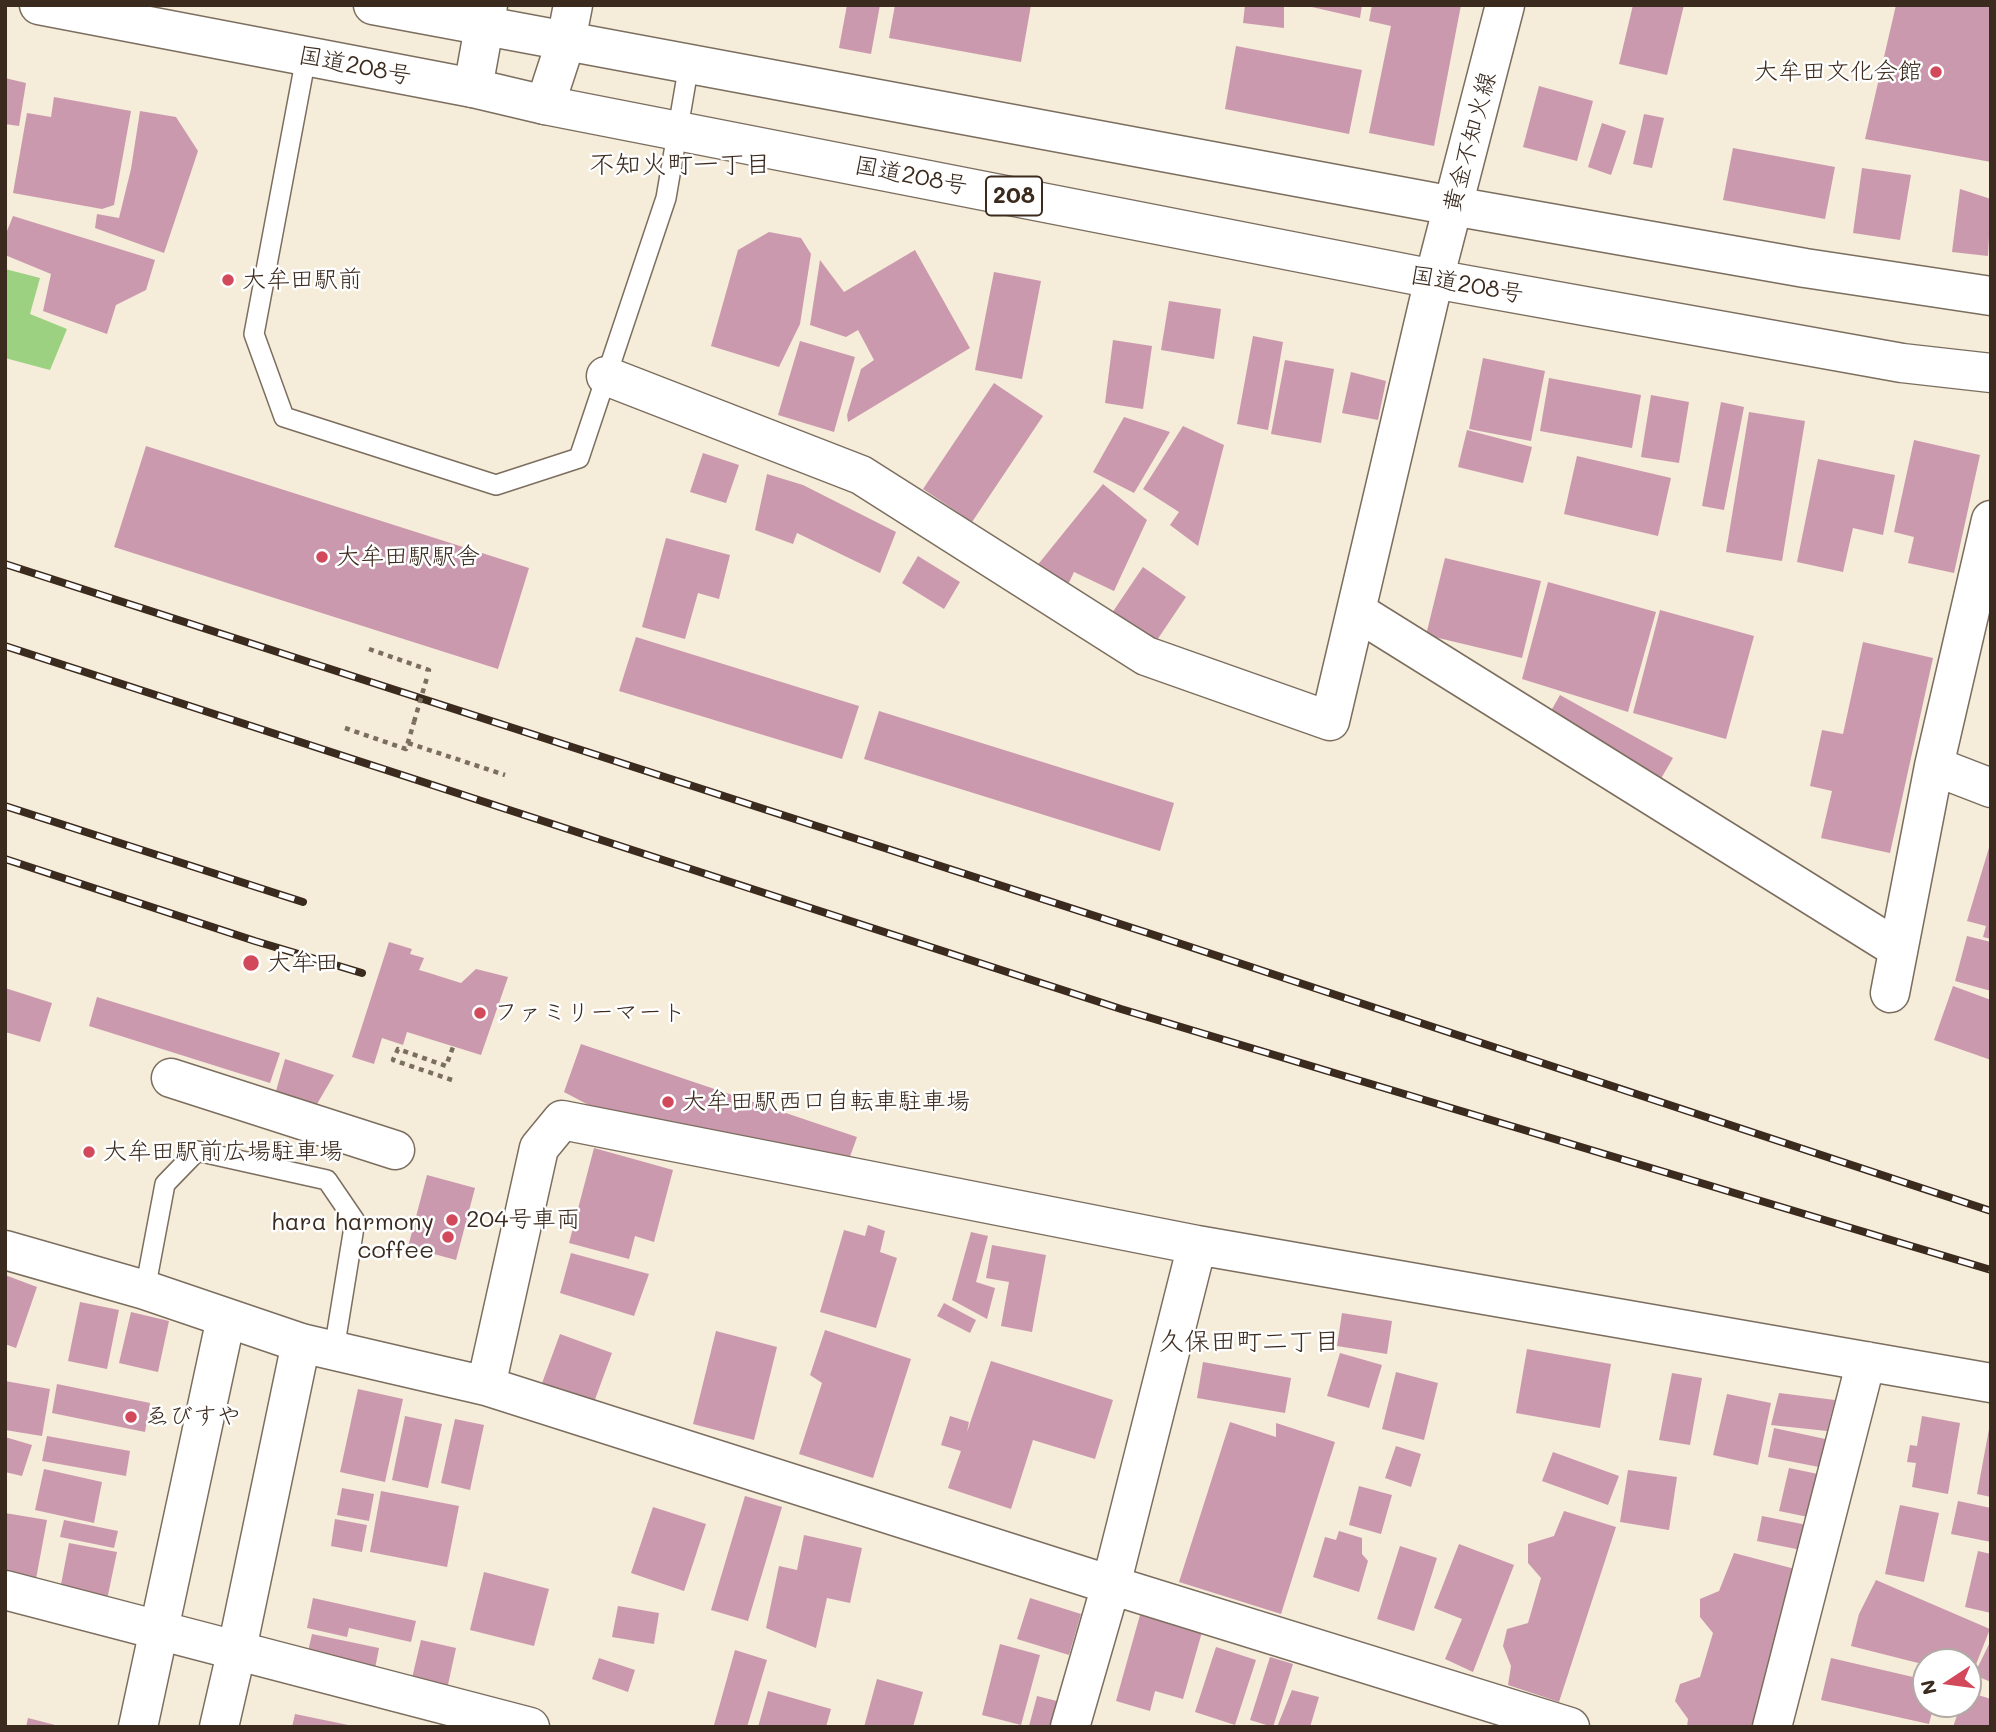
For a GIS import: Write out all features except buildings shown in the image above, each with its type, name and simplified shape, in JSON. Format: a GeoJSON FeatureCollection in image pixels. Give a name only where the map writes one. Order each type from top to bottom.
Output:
{"type":"FeatureCollection","features":[{"type":"Feature","properties":{"kind":"main road","name":"国道208号"},"geometry":{"type":"LineString","coordinates":[[39,5],[473,88],[545,105],[1434,279],[1902,363],[1991,373]]}},
{"type":"Feature","properties":{"kind":"main road"},"geometry":{"type":"LineString","coordinates":[[373,5],[569,23],[689,64],[1453,206],[1805,268],[1991,296]]}},
{"type":"Feature","properties":{"kind":"main road","name":"黄金不知火線"},"geometry":{"type":"LineString","coordinates":[[606,376],[861,475],[1146,656],[1330,721],[1434,279],[1505,5]]}},
{"type":"Feature","properties":{"kind":"main road"},"geometry":{"type":"LineString","coordinates":[[473,88],[486,16]]}},
{"type":"Feature","properties":{"kind":"main road"},"geometry":{"type":"LineString","coordinates":[[545,105],[569,23]]}},
{"type":"Feature","properties":{"kind":"main road"},"geometry":{"type":"LineString","coordinates":[[1890,993],[1934,766],[1991,520]]}},
{"type":"Feature","properties":{"kind":"main road"},"geometry":{"type":"LineString","coordinates":[[1356,611],[1898,949]]}},
{"type":"Feature","properties":{"kind":"main road"},"geometry":{"type":"LineString","coordinates":[[1934,766],[1991,788]]}},
{"type":"Feature","properties":{"kind":"main road"},"geometry":{"type":"LineString","coordinates":[[171,1078],[395,1150]]}},
{"type":"Feature","properties":{"kind":"main road"},"geometry":{"type":"LineString","coordinates":[[486,1386],[539,1148],[562,1120],[1197,1245],[1991,1383]]}},
{"type":"Feature","properties":{"kind":"main road"},"geometry":{"type":"LineString","coordinates":[[1070,1727],[1111,1585],[1197,1245]]}},
{"type":"Feature","properties":{"kind":"main road"},"geometry":{"type":"LineString","coordinates":[[9,1247],[318,1346],[486,1386],[1111,1585],[1570,1727]]}},
{"type":"Feature","properties":{"kind":"main road"},"geometry":{"type":"LineString","coordinates":[[138,1727],[226,1318]]}},
{"type":"Feature","properties":{"kind":"main road"},"geometry":{"type":"LineString","coordinates":[[219,1727],[237,1649],[318,1346]]}},
{"type":"Feature","properties":{"kind":"main road"},"geometry":{"type":"LineString","coordinates":[[1772,1727],[1866,1361]]}},
{"type":"Feature","properties":{"kind":"main road"},"geometry":{"type":"LineString","coordinates":[[5,1590],[530,1727]]}},
{"type":"Feature","properties":{"kind":"lane"},"geometry":{"type":"LineString","coordinates":[[306,57],[254,334],[284,417],[496,485],[579,458],[666,198],[689,64]]}},
{"type":"Feature","properties":{"kind":"lane"},"geometry":{"type":"LineString","coordinates":[[145,1290],[165,1184],[197,1151],[327,1180],[355,1221],[318,1346]]}},
{"type":"Feature","properties":{"kind":"path"},"geometry":{"type":"LineString","coordinates":[[345,727],[406,749],[408,743],[429,670],[369,649]]}},
{"type":"Feature","properties":{"kind":"path"},"geometry":{"type":"LineString","coordinates":[[408,743],[505,775]]}},
{"type":"Feature","properties":{"kind":"path"},"geometry":{"type":"LineString","coordinates":[[452,1080],[393,1060],[398,1049],[446,1066],[453,1047]]}},
{"type":"Feature","properties":{"kind":"green space"},"geometry":{"type":"Polygon","coordinates":[[[5,269],[40,278],[30,314],[67,329],[50,370],[5,358],[5,269]]]}},
{"type":"Feature","properties":{"kind":"railway"},"geometry":{"type":"LineString","coordinates":[[5,564],[1151,934],[1991,1211]]}},
{"type":"Feature","properties":{"kind":"railway"},"geometry":{"type":"LineString","coordinates":[[5,646],[1121,1009],[1991,1270]]}},
{"type":"Feature","properties":{"kind":"railway"},"geometry":{"type":"LineString","coordinates":[[5,806],[303,902]]}},
{"type":"Feature","properties":{"kind":"railway"},"geometry":{"type":"LineString","coordinates":[[5,859],[362,973]]}},
{"type":"Feature","properties":{"kind":"place","name":"大牟田文化会館"},"geometry":{"type":"Point","coordinates":[1936,72]}},
{"type":"Feature","properties":{"kind":"place","name":"大牟田駅前"},"geometry":{"type":"Point","coordinates":[228,280]}},
{"type":"Feature","properties":{"kind":"place","name":"大牟田駅駅舎"},"geometry":{"type":"Point","coordinates":[322,557]}},
{"type":"Feature","properties":{"kind":"place","name":"大牟田"},"geometry":{"type":"Point","coordinates":[251,963]}},
{"type":"Feature","properties":{"kind":"place","name":"ファミリーマート"},"geometry":{"type":"Point","coordinates":[480,1013]}},
{"type":"Feature","properties":{"kind":"place","name":"大牟田駅西口自転車駐車場"},"geometry":{"type":"Point","coordinates":[668,1102]}},
{"type":"Feature","properties":{"kind":"place","name":"大牟田駅前広場駐車場"},"geometry":{"type":"Point","coordinates":[89,1152]}},
{"type":"Feature","properties":{"kind":"place","name":"204号車両"},"geometry":{"type":"Point","coordinates":[452,1220]}},
{"type":"Feature","properties":{"kind":"place","name":"hara harmony coffee"},"geometry":{"type":"Point","coordinates":[448,1237]}},
{"type":"Feature","properties":{"kind":"place","name":"ゑびすや"},"geometry":{"type":"Point","coordinates":[131,1417]}},
{"type":"Feature","properties":{"kind":"district","name":"不知火町一丁目"},"geometry":{"type":"Point","coordinates":[680,165]}},
{"type":"Feature","properties":{"kind":"district","name":"久保田町二丁目"},"geometry":{"type":"Point","coordinates":[1249,1342]}}]}
